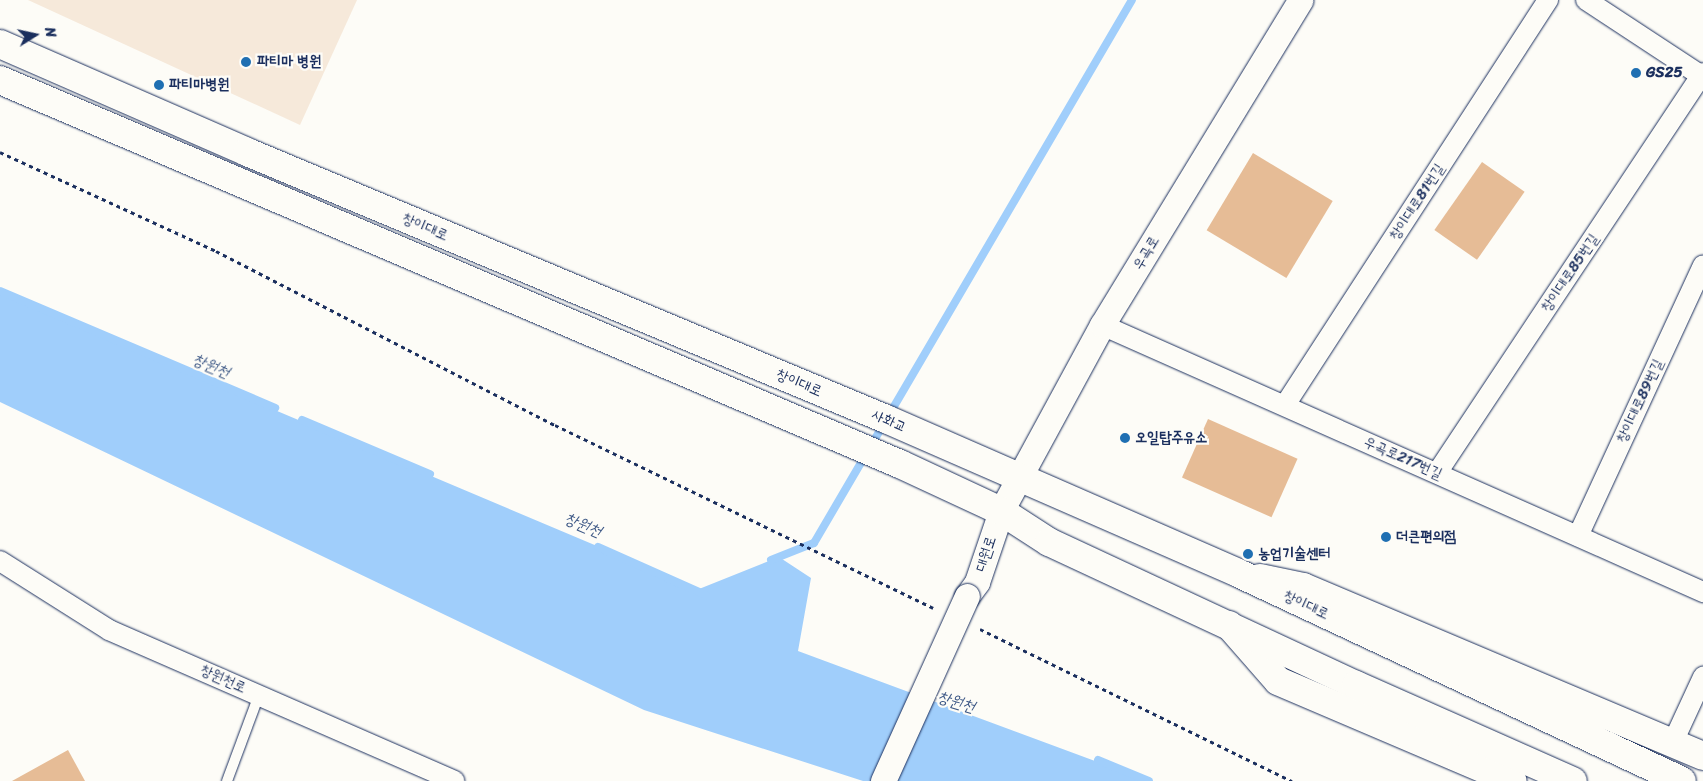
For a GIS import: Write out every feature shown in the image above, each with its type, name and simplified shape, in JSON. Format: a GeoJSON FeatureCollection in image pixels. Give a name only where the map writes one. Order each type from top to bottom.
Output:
{"type":"FeatureCollection","features":[{"type":"Feature","properties":{"kind":"main road","name":"창이대로"},"geometry":{"type":"LineString","coordinates":[[0,44],[256,156],[853,406]]}},
{"type":"Feature","properties":{"kind":"main road"},"geometry":{"type":"LineString","coordinates":[[0,80],[900,464],[1001,511],[1049,542],[1573,781]]}},
{"type":"Feature","properties":{"kind":"main road","name":"사화교"},"geometry":{"type":"LineString","coordinates":[[853,406],[925,437]]}},
{"type":"Feature","properties":{"kind":"main road","name":"창이대로"},"geometry":{"type":"LineString","coordinates":[[925,437],[1238,573],[1682,781]]}},
{"type":"Feature","properties":{"kind":"main road"},"geometry":{"type":"LineString","coordinates":[[1238,573],[1303,587],[1703,756]]}},
{"type":"Feature","properties":{"kind":"main road"},"geometry":{"type":"LineString","coordinates":[[1229,625],[1278,681],[1513,781]]}},
{"type":"Feature","properties":{"kind":"street","name":"우곡로"},"geometry":{"type":"LineString","coordinates":[[1001,511],[1102,325],[1300,0]]}},
{"type":"Feature","properties":{"kind":"street","name":"창이대로81번길"},"geometry":{"type":"LineString","coordinates":[[1285,405],[1548,0]]}},
{"type":"Feature","properties":{"kind":"street"},"geometry":{"type":"LineString","coordinates":[[1586,0],[1702,75]]}},
{"type":"Feature","properties":{"kind":"street","name":"창이대로85번길"},"geometry":{"type":"LineString","coordinates":[[1437,473],[1702,75]]}},
{"type":"Feature","properties":{"kind":"street","name":"창이대로89번길"},"geometry":{"type":"LineString","coordinates":[[1578,536],[1703,266]]}},
{"type":"Feature","properties":{"kind":"street","name":"우곡로217번길"},"geometry":{"type":"LineString","coordinates":[[1102,325],[1703,592]]}},
{"type":"Feature","properties":{"kind":"street","name":"대원로"},"geometry":{"type":"LineString","coordinates":[[883,781],[967,596],[977,582],[1001,511]]}},
{"type":"Feature","properties":{"kind":"street","name":"창원천로"},"geometry":{"type":"LineString","coordinates":[[0,561],[109,630],[454,781]]}},
{"type":"Feature","properties":{"kind":"street"},"geometry":{"type":"LineString","coordinates":[[1673,742],[1703,677]]}},
{"type":"Feature","properties":{"kind":"lane"},"geometry":{"type":"LineString","coordinates":[[227,781],[259,695]]}},
{"type":"Feature","properties":{"kind":"path"},"geometry":{"type":"LineString","coordinates":[[0,152],[216,251],[555,426],[939,610]]}},
{"type":"Feature","properties":{"kind":"path"},"geometry":{"type":"LineString","coordinates":[[974,627],[1292,781]]}},
{"type":"Feature","properties":{"kind":"shaded area","name":"파티마 병원"},"geometry":{"type":"Polygon","coordinates":[[[28,0],[357,0],[300,125],[28,0]]]}},
{"type":"Feature","properties":{"kind":"water"},"geometry":{"type":"Polygon","coordinates":[[[0,294],[699,589],[779,557],[811,578],[798,651],[1149,781],[863,781],[644,710],[0,402],[0,294]]]}},
{"type":"Feature","properties":{"kind":"building"},"geometry":{"type":"Polygon","coordinates":[[[1253,153],[1333,201],[1286,278],[1207,230],[1253,153]]]}},
{"type":"Feature","properties":{"kind":"building"},"geometry":{"type":"Polygon","coordinates":[[[1482,162],[1525,192],[1477,260],[1434,230],[1482,162]]]}},
{"type":"Feature","properties":{"kind":"building"},"geometry":{"type":"Polygon","coordinates":[[[1208,419],[1298,459],[1271,517],[1182,477],[1208,419]]]}},
{"type":"Feature","properties":{"kind":"building"},"geometry":{"type":"Polygon","coordinates":[[[68,750],[85,781],[12,781],[68,750]]]}},
{"type":"Feature","properties":{"kind":"waterway"},"geometry":{"type":"LineString","coordinates":[[771,560],[814,543],[1132,0]]}},
{"type":"Feature","properties":{"kind":"waterway","name":"창원천"},"geometry":{"type":"LineString","coordinates":[[0,291],[275,408]]}},
{"type":"Feature","properties":{"kind":"waterway","name":"창원천"},"geometry":{"type":"LineString","coordinates":[[302,420],[430,474]]}},
{"type":"Feature","properties":{"kind":"waterway","name":"창원천"},"geometry":{"type":"LineString","coordinates":[[598,547],[706,595]]}},
{"type":"Feature","properties":{"kind":"waterway","name":"창원천"},"geometry":{"type":"LineString","coordinates":[[1098,760],[1149,781]]}},
{"type":"Feature","properties":{"kind":"place","name":"파티마 병원"},"geometry":{"type":"Point","coordinates":[246,62]}},
{"type":"Feature","properties":{"kind":"place","name":"GS25"},"geometry":{"type":"Point","coordinates":[1636,73]}},
{"type":"Feature","properties":{"kind":"place","name":"파티마병원"},"geometry":{"type":"Point","coordinates":[159,85]}},
{"type":"Feature","properties":{"kind":"place","name":"오일탑주유소"},"geometry":{"type":"Point","coordinates":[1125,438]}},
{"type":"Feature","properties":{"kind":"place","name":"더큰편의점"},"geometry":{"type":"Point","coordinates":[1386,537]}},
{"type":"Feature","properties":{"kind":"place","name":"농업기술센터"},"geometry":{"type":"Point","coordinates":[1248,554]}}]}
